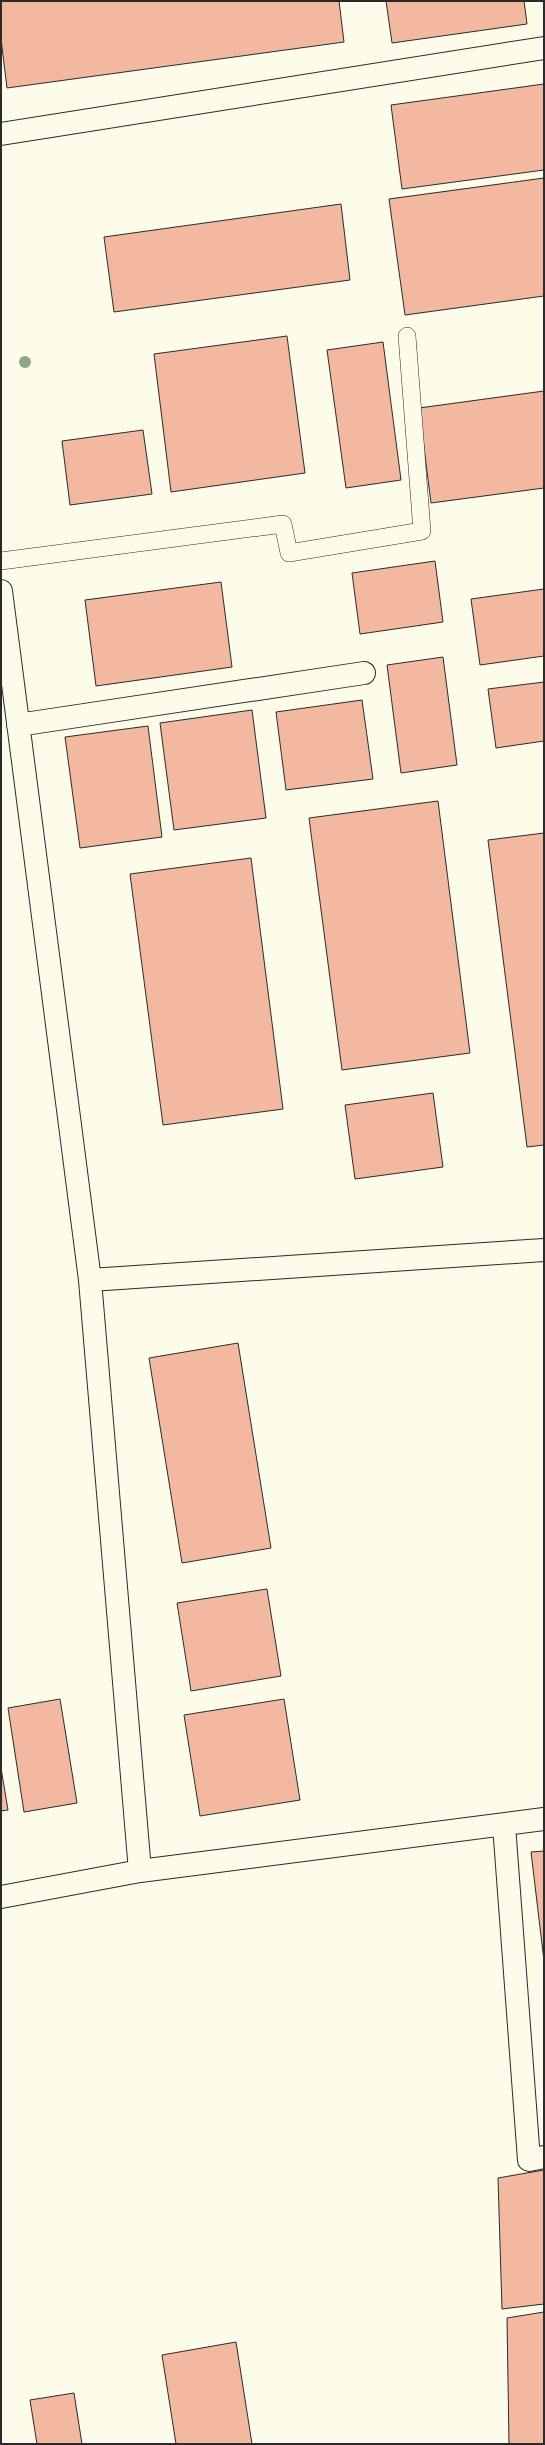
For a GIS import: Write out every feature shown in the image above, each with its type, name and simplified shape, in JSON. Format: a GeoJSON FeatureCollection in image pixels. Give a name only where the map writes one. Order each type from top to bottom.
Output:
{"type":"FeatureCollection","features":[{"type":"Feature","properties":{"kind":"street"},"geometry":{"type":"LineString","coordinates":[[1,134],[544,48]]}},
{"type":"Feature","properties":{"kind":"street"},"geometry":{"type":"LineString","coordinates":[[1,591],[90,1280],[140,1871]]}},
{"type":"Feature","properties":{"kind":"street"},"geometry":{"type":"LineString","coordinates":[[18,725],[364,673]]}},
{"type":"Feature","properties":{"kind":"street"},"geometry":{"type":"LineString","coordinates":[[90,1280],[544,1250]]}},
{"type":"Feature","properties":{"kind":"street"},"geometry":{"type":"LineString","coordinates":[[1,1897],[140,1871],[544,1819]]}},
{"type":"Feature","properties":{"kind":"street"},"geometry":{"type":"LineString","coordinates":[[504,1824],[529,2160],[544,2158]]}},
{"type":"Feature","properties":{"kind":"lane"},"geometry":{"type":"LineString","coordinates":[[1,561],[283,524],[289,553],[422,531],[407,336]]}},
{"type":"Feature","properties":{"kind":"building"},"geometry":{"type":"Polygon","coordinates":[[[1,1],[339,1],[344,42],[7,88],[1,39],[1,1]]]}},
{"type":"Feature","properties":{"kind":"building"},"geometry":{"type":"Polygon","coordinates":[[[386,1],[524,1],[527,24],[392,43],[386,1]]]}},
{"type":"Feature","properties":{"kind":"building"},"geometry":{"type":"Polygon","coordinates":[[[544,84],[544,170],[402,189],[391,105],[544,84]]]}},
{"type":"Feature","properties":{"kind":"building"},"geometry":{"type":"Polygon","coordinates":[[[544,178],[544,296],[405,315],[389,199],[544,178]]]}},
{"type":"Feature","properties":{"kind":"building"},"geometry":{"type":"Polygon","coordinates":[[[341,204],[350,280],[114,312],[104,237],[341,204]]]}},
{"type":"Feature","properties":{"kind":"building"},"geometry":{"type":"Polygon","coordinates":[[[287,336],[305,473],[171,492],[154,354],[287,336]]]}},
{"type":"Feature","properties":{"kind":"building"},"geometry":{"type":"Polygon","coordinates":[[[383,342],[401,480],[346,488],[327,350],[383,342]]]}},
{"type":"Feature","properties":{"kind":"building"},"geometry":{"type":"Polygon","coordinates":[[[544,391],[544,488],[431,503],[419,408],[544,391]]]}},
{"type":"Feature","properties":{"kind":"building"},"geometry":{"type":"Polygon","coordinates":[[[143,430],[152,494],[70,505],[62,441],[143,430]]]}},
{"type":"Feature","properties":{"kind":"building"},"geometry":{"type":"Polygon","coordinates":[[[435,561],[443,622],[360,634],[352,573],[435,561]]]}},
{"type":"Feature","properties":{"kind":"building"},"geometry":{"type":"Polygon","coordinates":[[[221,582],[232,667],[96,686],[85,600],[221,582]]]}},
{"type":"Feature","properties":{"kind":"building"},"geometry":{"type":"Polygon","coordinates":[[[544,589],[544,656],[480,665],[471,599],[544,589]]]}},
{"type":"Feature","properties":{"kind":"building"},"geometry":{"type":"Polygon","coordinates":[[[443,657],[457,765],[401,773],[387,665],[443,657]]]}},
{"type":"Feature","properties":{"kind":"building"},"geometry":{"type":"Polygon","coordinates":[[[544,682],[544,741],[496,748],[488,689],[544,682]]]}},
{"type":"Feature","properties":{"kind":"building"},"geometry":{"type":"Polygon","coordinates":[[[362,700],[373,779],[286,790],[276,712],[362,700]]]}},
{"type":"Feature","properties":{"kind":"building"},"geometry":{"type":"Polygon","coordinates":[[[252,710],[266,818],[174,830],[160,723],[252,710]]]}},
{"type":"Feature","properties":{"kind":"building"},"geometry":{"type":"Polygon","coordinates":[[[148,726],[162,837],[80,848],[65,737],[148,726]]]}},
{"type":"Feature","properties":{"kind":"building"},"geometry":{"type":"Polygon","coordinates":[[[438,801],[470,1053],[342,1070],[309,818],[438,801]]]}},
{"type":"Feature","properties":{"kind":"building"},"geometry":{"type":"Polygon","coordinates":[[[544,833],[544,1145],[527,1147],[488,840],[544,833]]]}},
{"type":"Feature","properties":{"kind":"building"},"geometry":{"type":"Polygon","coordinates":[[[251,858],[283,1109],[163,1125],[130,874],[251,858]]]}},
{"type":"Feature","properties":{"kind":"building"},"geometry":{"type":"Polygon","coordinates":[[[433,1093],[443,1167],[355,1179],[345,1105],[433,1093]]]}},
{"type":"Feature","properties":{"kind":"building"},"geometry":{"type":"Polygon","coordinates":[[[238,1343],[271,1548],[182,1563],[149,1358],[238,1343]]]}},
{"type":"Feature","properties":{"kind":"building"},"geometry":{"type":"Polygon","coordinates":[[[267,1589],[281,1676],[191,1691],[177,1603],[267,1589]]]}},
{"type":"Feature","properties":{"kind":"building"},"geometry":{"type":"Polygon","coordinates":[[[60,1699],[77,1803],[24,1812],[8,1708],[60,1699]]]}},
{"type":"Feature","properties":{"kind":"building"},"geometry":{"type":"Polygon","coordinates":[[[284,1699],[300,1800],[200,1816],[184,1715],[284,1699]]]}},
{"type":"Feature","properties":{"kind":"building"},"geometry":{"type":"Polygon","coordinates":[[[1,1768],[8,1810],[1,1811],[1,1768]]]}},
{"type":"Feature","properties":{"kind":"building"},"geometry":{"type":"Polygon","coordinates":[[[544,1851],[544,1961],[531,1852],[544,1851]]]}},
{"type":"Feature","properties":{"kind":"building"},"geometry":{"type":"Polygon","coordinates":[[[544,2170],[544,2304],[502,2309],[498,2178],[544,2170]]]}},
{"type":"Feature","properties":{"kind":"building"},"geometry":{"type":"Polygon","coordinates":[[[544,2312],[544,2444],[509,2444],[507,2318],[544,2312]]]}},
{"type":"Feature","properties":{"kind":"building"},"geometry":{"type":"Polygon","coordinates":[[[236,2342],[252,2444],[176,2444],[162,2355],[236,2342]]]}},
{"type":"Feature","properties":{"kind":"building"},"geometry":{"type":"Polygon","coordinates":[[[74,2393],[82,2444],[37,2444],[30,2400],[74,2393]]]}}]}
